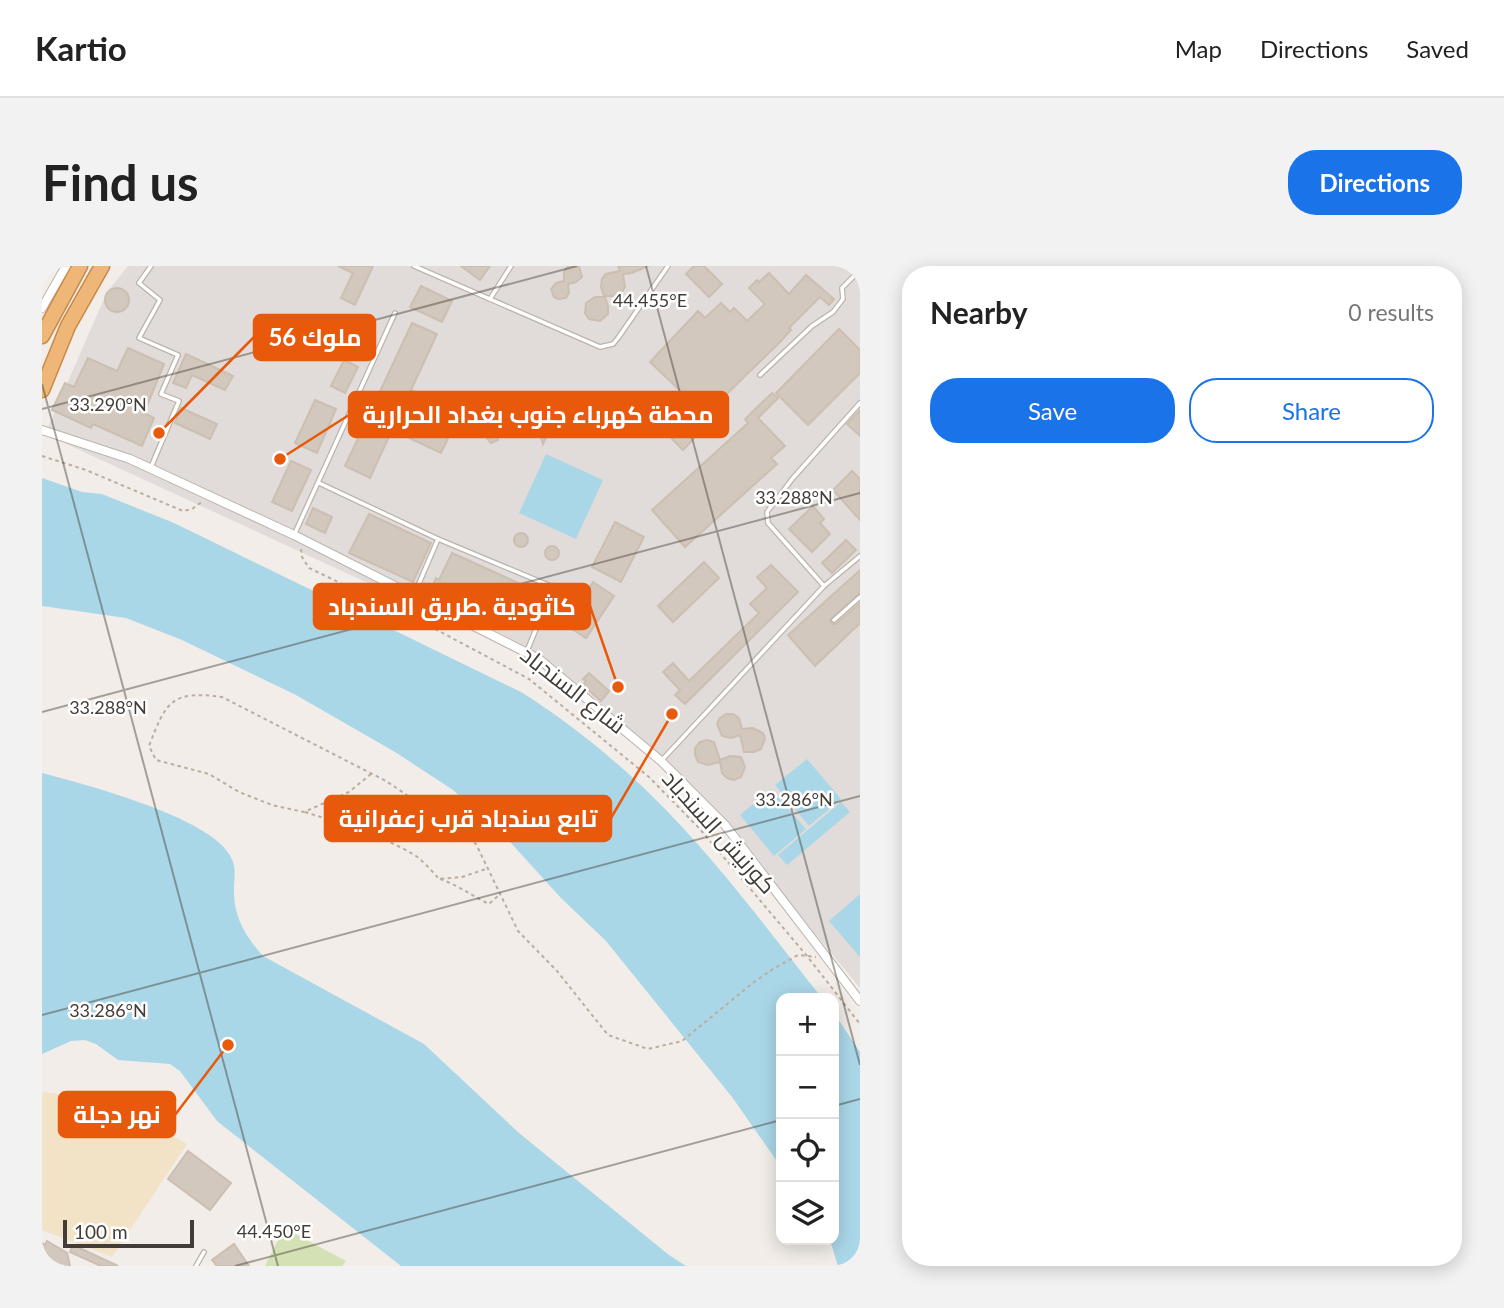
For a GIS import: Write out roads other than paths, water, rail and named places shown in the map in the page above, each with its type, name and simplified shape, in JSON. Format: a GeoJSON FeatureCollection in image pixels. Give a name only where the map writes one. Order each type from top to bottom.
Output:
{"type":"FeatureCollection","features":[{"type":"Feature","properties":{"kind":"highway"},"geometry":{"type":"LineString","coordinates":[[42,337],[79,266]]}},
{"type":"Feature","properties":{"kind":"highway"},"geometry":{"type":"LineString","coordinates":[[42,390],[68,326],[102,266]]}},
{"type":"Feature","properties":{"kind":"street"},"geometry":{"type":"LineString","coordinates":[[42,308],[66,266]]}},
{"type":"Feature","properties":{"kind":"street","name":"شارع السندباد"},"geometry":{"type":"LineString","coordinates":[[42,430],[115,453],[210,496],[297,536],[527,651],[558,673],[661,761],[725,825],[860,1001]]}},
{"type":"Feature","properties":{"kind":"lane"},"geometry":{"type":"LineString","coordinates":[[150,469],[179,401],[161,394],[178,355],[139,338],[160,300],[139,283],[151,266]]}},
{"type":"Feature","properties":{"kind":"lane"},"geometry":{"type":"LineString","coordinates":[[414,266],[594,345],[607,347],[618,338],[668,266]]}},
{"type":"Feature","properties":{"kind":"lane"},"geometry":{"type":"LineString","coordinates":[[489,300],[512,266]]}},
{"type":"Feature","properties":{"kind":"lane"},"geometry":{"type":"LineString","coordinates":[[760,375],[804,332],[833,312],[843,299],[842,288],[860,270]]}},
{"type":"Feature","properties":{"kind":"lane"},"geometry":{"type":"LineString","coordinates":[[297,536],[395,313]]}},
{"type":"Feature","properties":{"kind":"lane"},"geometry":{"type":"LineString","coordinates":[[824,586],[768,523],[766,512],[860,403]]}},
{"type":"Feature","properties":{"kind":"lane"},"geometry":{"type":"LineString","coordinates":[[319,482],[438,539],[553,587],[527,651]]}},
{"type":"Feature","properties":{"kind":"lane"},"geometry":{"type":"LineString","coordinates":[[414,595],[438,539]]}},
{"type":"Feature","properties":{"kind":"lane"},"geometry":{"type":"LineString","coordinates":[[661,761],[824,586],[860,556]]}},
{"type":"Feature","properties":{"kind":"lane"},"geometry":{"type":"LineString","coordinates":[[834,620],[860,597]]}},
{"type":"Feature","properties":{"kind":"lane"},"geometry":{"type":"LineString","coordinates":[[196,1266],[204,1252]]}},
{"type":"Feature","properties":{"kind":"water"},"geometry":{"type":"Polygon","coordinates":[[[546,454],[603,480],[576,539],[519,513],[546,454]]]}},
{"type":"Feature","properties":{"kind":"water"},"geometry":{"type":"Polygon","coordinates":[[[42,478],[82,492],[102,494],[174,523],[521,692],[572,727],[635,780],[674,818],[760,919],[818,993],[776,993],[776,1160],[732,1097],[606,941],[561,898],[511,843],[453,790],[395,752],[296,695],[182,640],[126,618],[42,606],[42,478]]]}},
{"type":"Feature","properties":{"kind":"water"},"geometry":{"type":"Polygon","coordinates":[[[807,759],[841,799],[809,826],[775,785],[807,759]]]}},
{"type":"Feature","properties":{"kind":"water"},"geometry":{"type":"Polygon","coordinates":[[[42,773],[117,795],[178,818],[223,846],[233,862],[234,898],[238,917],[263,956],[424,1044],[519,1133],[686,1266],[401,1266],[217,1121],[180,1071],[170,1064],[118,1060],[96,1044],[85,1040],[71,1041],[42,1054],[42,773]]]}},
{"type":"Feature","properties":{"kind":"water"},"geometry":{"type":"Polygon","coordinates":[[[771,789],[806,829],[774,856],[740,815],[771,789]]]}},
{"type":"Feature","properties":{"kind":"water"},"geometry":{"type":"Polygon","coordinates":[[[841,802],[850,812],[787,865],[778,855],[841,802]]]}},
{"type":"Feature","properties":{"kind":"water"},"geometry":{"type":"Polygon","coordinates":[[[860,894],[860,957],[829,921],[860,894]]]}},
{"type":"Feature","properties":{"kind":"water"},"geometry":{"type":"Polygon","coordinates":[[[839,1020],[860,1052],[860,1266],[838,1266],[832,1245],[839,1245],[839,1020]]]}},
{"type":"Feature","properties":{"kind":"place","name":"ملوك 56"},"geometry":{"type":"Point","coordinates":[159,433]}},
{"type":"Feature","properties":{"kind":"place","name":"محطة كهرباء جنوب بغداد الحرارية"},"geometry":{"type":"Point","coordinates":[280,459]}},
{"type":"Feature","properties":{"kind":"place","name":"كاثودية .طريق السندباد"},"geometry":{"type":"Point","coordinates":[618,687]}},
{"type":"Feature","properties":{"kind":"place","name":"تابع سندباد قرب زعفرانية"},"geometry":{"type":"Point","coordinates":[672,714]}},
{"type":"Feature","properties":{"kind":"place","name":"نهر دجلة"},"geometry":{"type":"Point","coordinates":[228,1045]}}]}
